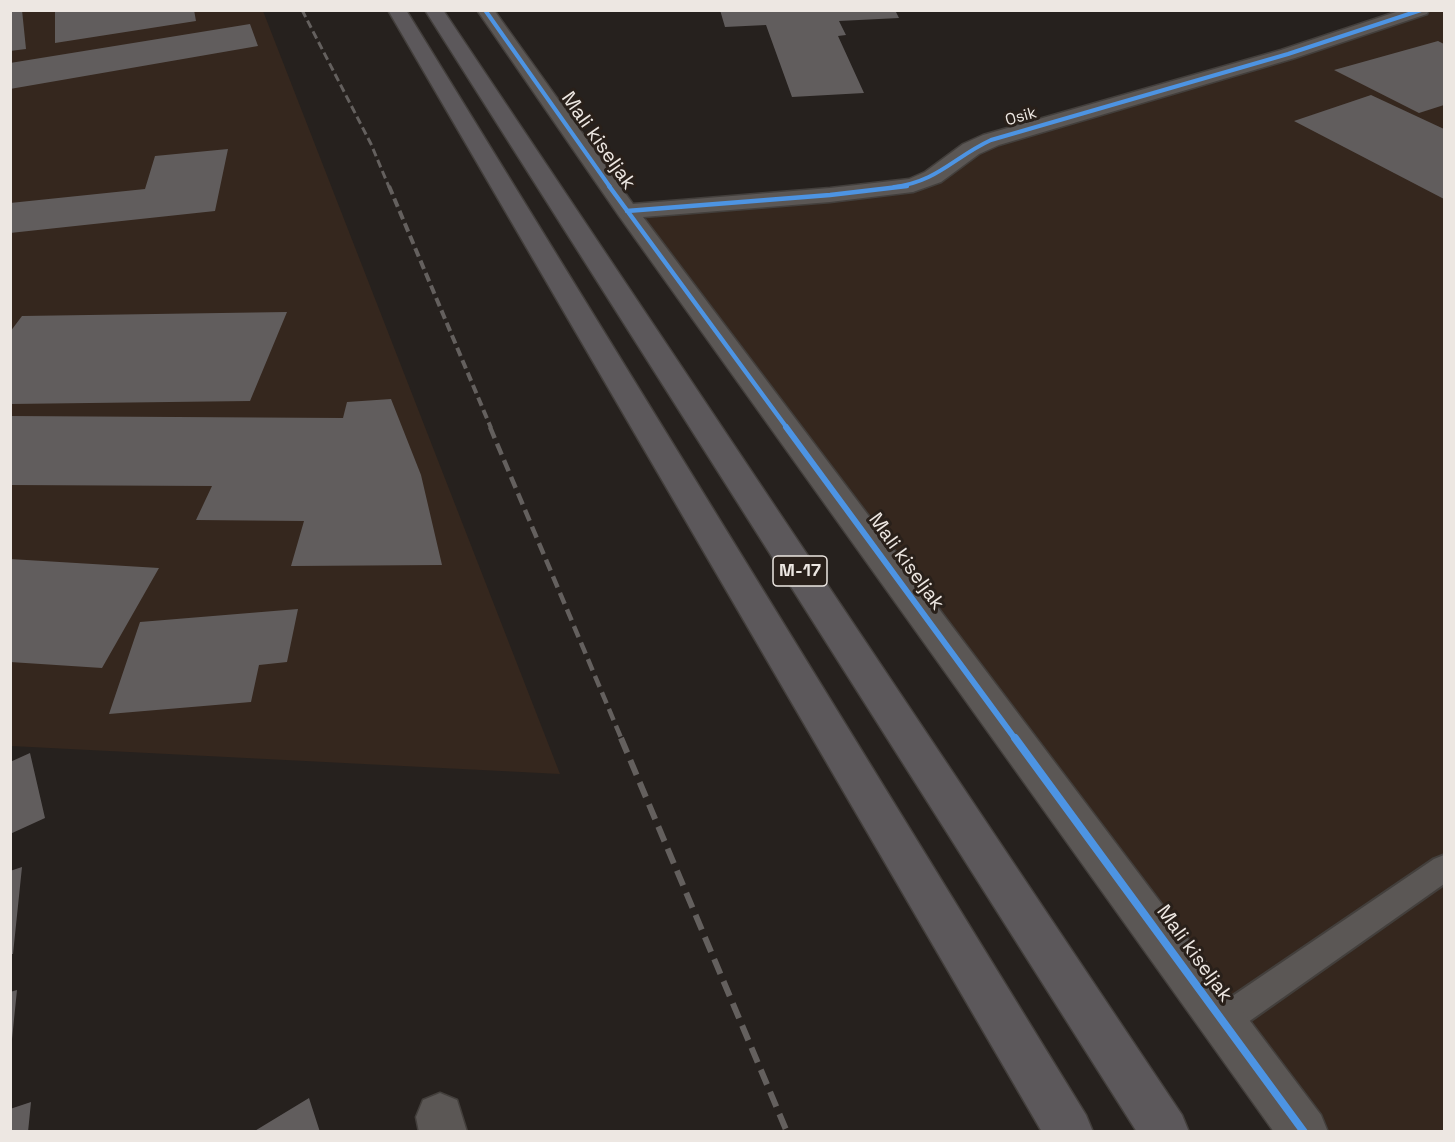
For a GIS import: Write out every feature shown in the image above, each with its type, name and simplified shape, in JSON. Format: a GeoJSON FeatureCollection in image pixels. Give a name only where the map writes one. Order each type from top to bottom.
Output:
{"type":"FeatureCollection","features":[{"type":"Feature","properties":{"kind":"highway","name":"M-17"},"geometry":{"type":"LineString","coordinates":[[397,10],[1069,1131]]}},
{"type":"Feature","properties":{"kind":"highway","name":"M-17"},"geometry":{"type":"LineString","coordinates":[[434,10],[1165,1131]]}},
{"type":"Feature","properties":{"kind":"street","name":"Mali kiseljak"},"geometry":{"type":"LineString","coordinates":[[485,10],[627,212],[1304,1131]]}},
{"type":"Feature","properties":{"kind":"street","name":"Osik"},"geometry":{"type":"LineString","coordinates":[[627,212],[830,195],[913,185],[933,177],[971,149],[991,140],[1288,54],[1421,10]]}},
{"type":"Feature","properties":{"kind":"lane"},"geometry":{"type":"LineString","coordinates":[[1223,1021],[1444,868]]}},
{"type":"Feature","properties":{"kind":"shaded area"},"geometry":{"type":"Polygon","coordinates":[[[10,11],[263,11],[560,774],[11,746],[10,11]]]}},
{"type":"Feature","properties":{"kind":"shaded area"},"geometry":{"type":"Polygon","coordinates":[[[1421,11],[1444,11],[1444,1131],[1276,1131],[627,211],[902,187],[971,149],[1421,11]]]}},
{"type":"Feature","properties":{"kind":"building"},"geometry":{"type":"Polygon","coordinates":[[[10,10],[22,10],[26,49],[10,51],[10,10]]]}},
{"type":"Feature","properties":{"kind":"building"},"geometry":{"type":"Polygon","coordinates":[[[55,10],[194,10],[196,21],[55,43],[55,10]]]}},
{"type":"Feature","properties":{"kind":"building"},"geometry":{"type":"Polygon","coordinates":[[[720,10],[895,10],[899,18],[839,21],[846,35],[838,36],[864,93],[792,97],[766,25],[725,27],[720,10]]]}},
{"type":"Feature","properties":{"kind":"building"},"geometry":{"type":"Polygon","coordinates":[[[250,24],[258,46],[10,89],[10,63],[250,24]]]}},
{"type":"Feature","properties":{"kind":"building"},"geometry":{"type":"Polygon","coordinates":[[[1438,41],[1444,44],[1444,105],[1419,113],[1334,70],[1438,41]]]}},
{"type":"Feature","properties":{"kind":"building"},"geometry":{"type":"Polygon","coordinates":[[[1371,95],[1444,129],[1444,199],[1294,121],[1371,95]]]}},
{"type":"Feature","properties":{"kind":"building"},"geometry":{"type":"Polygon","coordinates":[[[228,149],[215,211],[10,233],[10,203],[145,189],[155,156],[228,149]]]}},
{"type":"Feature","properties":{"kind":"building"},"geometry":{"type":"Polygon","coordinates":[[[287,312],[250,401],[10,404],[10,332],[22,316],[287,312]]]}},
{"type":"Feature","properties":{"kind":"building"},"geometry":{"type":"Polygon","coordinates":[[[391,399],[421,475],[442,565],[291,566],[304,521],[196,520],[212,486],[10,485],[10,416],[343,418],[347,402],[391,399]]]}},
{"type":"Feature","properties":{"kind":"building"},"geometry":{"type":"Polygon","coordinates":[[[10,559],[159,568],[102,668],[10,662],[10,559]]]}},
{"type":"Feature","properties":{"kind":"building"},"geometry":{"type":"Polygon","coordinates":[[[298,609],[287,662],[259,665],[251,702],[109,714],[140,622],[298,609]]]}},
{"type":"Feature","properties":{"kind":"building"},"geometry":{"type":"Polygon","coordinates":[[[30,753],[45,818],[10,834],[10,762],[30,753]]]}},
{"type":"Feature","properties":{"kind":"building"},"geometry":{"type":"Polygon","coordinates":[[[22,867],[13,954],[10,954],[10,871],[22,867]]]}},
{"type":"Feature","properties":{"kind":"building"},"geometry":{"type":"Polygon","coordinates":[[[17,990],[12,1039],[10,1039],[10,992],[17,990]]]}},
{"type":"Feature","properties":{"kind":"building"},"geometry":{"type":"Polygon","coordinates":[[[309,1098],[320,1132],[253,1132],[309,1098]]]}},
{"type":"Feature","properties":{"kind":"building"},"geometry":{"type":"Polygon","coordinates":[[[31,1102],[28,1132],[10,1132],[10,1109],[31,1102]]]}},
{"type":"Feature","properties":{"kind":"railway"},"geometry":{"type":"LineString","coordinates":[[302,10],[371,144],[389,187]]}},
{"type":"Feature","properties":{"kind":"railway"},"geometry":{"type":"LineString","coordinates":[[389,186],[491,428]]}},
{"type":"Feature","properties":{"kind":"railway"},"geometry":{"type":"LineString","coordinates":[[490,427],[622,740]]}},
{"type":"Feature","properties":{"kind":"railway"},"geometry":{"type":"LineString","coordinates":[[621,738],[787,1132]]}},
{"type":"Feature","properties":{"kind":"cycle path"},"geometry":{"type":"LineString","coordinates":[[485,10],[627,211],[1304,1132]]}},
{"type":"Feature","properties":{"kind":"cycle path"},"geometry":{"type":"LineString","coordinates":[[627,211],[830,195],[913,185],[933,177],[971,149],[991,140],[1288,54],[1421,10]]}}]}
